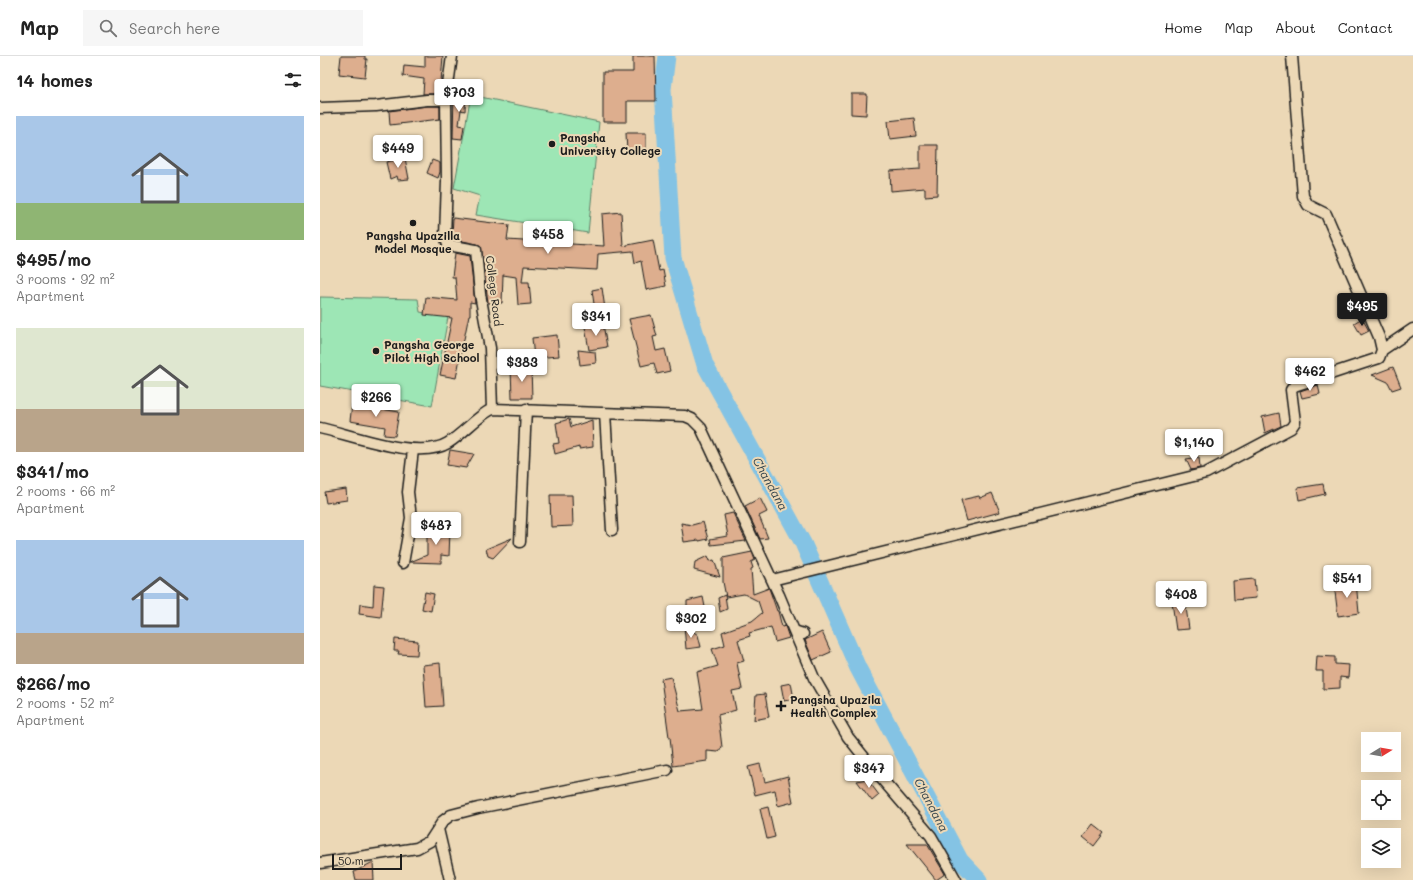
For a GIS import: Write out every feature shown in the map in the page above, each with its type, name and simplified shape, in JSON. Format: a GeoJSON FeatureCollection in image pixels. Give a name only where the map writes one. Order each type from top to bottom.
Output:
{"type":"FeatureCollection","features":[{"type":"Feature","properties":{"kind":"street","name":"College Road"},"geometry":{"type":"LineString","coordinates":[[452,56],[446,100],[447,161],[445,236],[448,244],[476,250],[480,294],[490,348],[492,409]]}},
{"type":"Feature","properties":{"kind":"street"},"geometry":{"type":"LineString","coordinates":[[776,579],[1206,473],[1291,428],[1295,422],[1291,390],[1294,386],[1379,358],[1382,350],[1379,337],[1326,214],[1308,205],[1303,196],[1292,56]]}},
{"type":"Feature","properties":{"kind":"street"},"geometry":{"type":"LineString","coordinates":[[320,108],[376,106],[427,100],[446,100]]}},
{"type":"Feature","properties":{"kind":"street"},"geometry":{"type":"LineString","coordinates":[[1382,350],[1413,329]]}},
{"type":"Feature","properties":{"kind":"street"},"geometry":{"type":"LineString","coordinates":[[320,428],[413,450],[435,448],[448,443],[482,415],[492,409],[526,409],[685,416],[692,419],[701,428],[776,579],[798,632],[814,678],[848,736],[880,777],[931,836],[956,880]]}},
{"type":"Feature","properties":{"kind":"street"},"geometry":{"type":"LineString","coordinates":[[520,542],[526,409]]}},
{"type":"Feature","properties":{"kind":"street"},"geometry":{"type":"LineString","coordinates":[[605,413],[612,530]]}},
{"type":"Feature","properties":{"kind":"street"},"geometry":{"type":"LineString","coordinates":[[403,563],[411,518],[408,492],[413,450]]}},
{"type":"Feature","properties":{"kind":"street"},"geometry":{"type":"LineString","coordinates":[[320,863],[417,848],[430,841],[438,829],[451,815],[478,808],[667,770]]}},
{"type":"Feature","properties":{"kind":"street"},"geometry":{"type":"LineString","coordinates":[[438,829],[450,880]]}},
{"type":"Feature","properties":{"kind":"green space"},"geometry":{"type":"Polygon","coordinates":[[[471,95],[599,122],[588,233],[476,215],[480,196],[454,188],[471,95]]]}},
{"type":"Feature","properties":{"kind":"green space"},"geometry":{"type":"Polygon","coordinates":[[[320,297],[418,299],[420,312],[448,317],[432,406],[320,386],[320,297]]]}},
{"type":"Feature","properties":{"kind":"building"},"geometry":{"type":"Polygon","coordinates":[[[341,56],[365,56],[365,59],[367,59],[365,77],[339,74],[341,56]]]}},
{"type":"Feature","properties":{"kind":"building"},"geometry":{"type":"Polygon","coordinates":[[[425,56],[443,56],[440,94],[423,94],[424,79],[403,76],[404,65],[425,67],[425,56]]]}},
{"type":"Feature","properties":{"kind":"building"},"geometry":{"type":"Polygon","coordinates":[[[633,56],[655,56],[656,101],[627,101],[627,122],[603,122],[603,72],[633,72],[633,56]]]}},
{"type":"Feature","properties":{"kind":"building"},"geometry":{"type":"Polygon","coordinates":[[[454,91],[466,92],[465,111],[461,110],[459,125],[464,126],[462,139],[453,138],[454,91]]]}},
{"type":"Feature","properties":{"kind":"building"},"geometry":{"type":"Polygon","coordinates":[[[851,94],[867,94],[866,115],[851,114],[851,94]]]}},
{"type":"Feature","properties":{"kind":"building"},"geometry":{"type":"Polygon","coordinates":[[[427,106],[440,106],[440,119],[390,125],[389,111],[427,106]]]}},
{"type":"Feature","properties":{"kind":"building"},"geometry":{"type":"Polygon","coordinates":[[[914,118],[916,136],[890,139],[888,121],[914,118]]]}},
{"type":"Feature","properties":{"kind":"building"},"geometry":{"type":"Polygon","coordinates":[[[626,133],[646,133],[646,152],[627,152],[626,133]]]}},
{"type":"Feature","properties":{"kind":"building"},"geometry":{"type":"Polygon","coordinates":[[[920,145],[938,145],[937,195],[925,196],[925,188],[891,191],[890,171],[920,169],[920,145]]]}},
{"type":"Feature","properties":{"kind":"building"},"geometry":{"type":"Polygon","coordinates":[[[405,158],[409,179],[398,180],[397,176],[390,179],[386,162],[405,158]]]}},
{"type":"Feature","properties":{"kind":"building"},"geometry":{"type":"Polygon","coordinates":[[[432,160],[440,163],[438,178],[427,173],[432,160]]]}},
{"type":"Feature","properties":{"kind":"building"},"geometry":{"type":"Polygon","coordinates":[[[621,212],[623,246],[653,240],[659,271],[663,270],[666,286],[646,290],[641,261],[635,263],[633,251],[598,254],[597,270],[524,266],[522,282],[529,282],[531,304],[518,305],[516,277],[503,275],[502,303],[488,303],[481,246],[453,239],[452,235],[453,218],[509,225],[507,240],[604,246],[602,214],[621,212]]]}},
{"type":"Feature","properties":{"kind":"building"},"geometry":{"type":"Polygon","coordinates":[[[455,253],[470,256],[475,303],[470,302],[470,315],[456,378],[440,375],[452,318],[424,315],[426,297],[457,300],[455,277],[452,277],[455,253]]]}},
{"type":"Feature","properties":{"kind":"building"},"geometry":{"type":"Polygon","coordinates":[[[602,288],[605,309],[595,311],[592,290],[602,288]]]}},
{"type":"Feature","properties":{"kind":"building"},"geometry":{"type":"Polygon","coordinates":[[[1353,298],[1356,309],[1343,312],[1340,302],[1353,298]]]}},
{"type":"Feature","properties":{"kind":"building"},"geometry":{"type":"Polygon","coordinates":[[[651,315],[657,336],[653,337],[656,351],[665,349],[670,371],[657,374],[654,363],[641,366],[629,319],[651,315]]]}},
{"type":"Feature","properties":{"kind":"building"},"geometry":{"type":"Polygon","coordinates":[[[1362,318],[1369,331],[1361,335],[1354,323],[1362,318]]]}},
{"type":"Feature","properties":{"kind":"building"},"geometry":{"type":"Polygon","coordinates":[[[603,324],[607,347],[589,350],[585,327],[603,324]]]}},
{"type":"Feature","properties":{"kind":"building"},"geometry":{"type":"Polygon","coordinates":[[[557,335],[559,356],[534,358],[532,338],[557,335]]]}},
{"type":"Feature","properties":{"kind":"building"},"geometry":{"type":"Polygon","coordinates":[[[578,350],[595,352],[596,363],[580,365],[578,350]]]}},
{"type":"Feature","properties":{"kind":"building"},"geometry":{"type":"Polygon","coordinates":[[[1393,367],[1401,387],[1392,390],[1388,382],[1372,375],[1393,367]]]}},
{"type":"Feature","properties":{"kind":"building"},"geometry":{"type":"Polygon","coordinates":[[[511,368],[531,368],[532,398],[512,398],[511,368]]]}},
{"type":"Feature","properties":{"kind":"building"},"geometry":{"type":"Polygon","coordinates":[[[1318,385],[1320,394],[1302,398],[1300,391],[1318,385]]]}},
{"type":"Feature","properties":{"kind":"building"},"geometry":{"type":"Polygon","coordinates":[[[352,404],[399,412],[395,436],[384,435],[385,427],[350,421],[352,404]]]}},
{"type":"Feature","properties":{"kind":"building"},"geometry":{"type":"Polygon","coordinates":[[[1279,413],[1281,426],[1265,433],[1262,417],[1279,413]]]}},
{"type":"Feature","properties":{"kind":"building"},"geometry":{"type":"Polygon","coordinates":[[[569,419],[571,427],[592,420],[593,447],[579,449],[579,447],[555,454],[553,444],[559,443],[556,423],[569,419]]]}},
{"type":"Feature","properties":{"kind":"building"},"geometry":{"type":"Polygon","coordinates":[[[450,450],[474,454],[466,468],[447,465],[450,450]]]}},
{"type":"Feature","properties":{"kind":"building"},"geometry":{"type":"Polygon","coordinates":[[[1199,457],[1200,468],[1191,470],[1186,459],[1199,457]]]}},
{"type":"Feature","properties":{"kind":"building"},"geometry":{"type":"Polygon","coordinates":[[[1323,484],[1325,494],[1299,500],[1297,488],[1323,484]]]}},
{"type":"Feature","properties":{"kind":"building"},"geometry":{"type":"Polygon","coordinates":[[[346,489],[347,500],[326,503],[324,492],[346,489]]]}},
{"type":"Feature","properties":{"kind":"building"},"geometry":{"type":"Polygon","coordinates":[[[992,493],[1000,512],[967,521],[961,500],[979,496],[980,498],[992,493]]]}},
{"type":"Feature","properties":{"kind":"building"},"geometry":{"type":"Polygon","coordinates":[[[550,495],[572,495],[573,526],[551,527],[550,495]]]}},
{"type":"Feature","properties":{"kind":"building"},"geometry":{"type":"Polygon","coordinates":[[[760,498],[767,512],[759,516],[768,538],[760,539],[745,506],[760,498]]]}},
{"type":"Feature","properties":{"kind":"building"},"geometry":{"type":"Polygon","coordinates":[[[733,513],[746,541],[711,545],[710,539],[728,536],[724,515],[733,513]]]}},
{"type":"Feature","properties":{"kind":"building"},"geometry":{"type":"Polygon","coordinates":[[[703,522],[708,539],[684,542],[681,523],[692,525],[703,522]]]}},
{"type":"Feature","properties":{"kind":"building"},"geometry":{"type":"Polygon","coordinates":[[[427,530],[450,530],[449,556],[441,555],[441,563],[410,562],[427,555],[427,530]]]}},
{"type":"Feature","properties":{"kind":"building"},"geometry":{"type":"Polygon","coordinates":[[[512,538],[493,558],[488,556],[486,549],[512,538]]]}},
{"type":"Feature","properties":{"kind":"building"},"geometry":{"type":"Polygon","coordinates":[[[752,552],[755,560],[751,562],[753,568],[751,569],[753,594],[769,588],[778,611],[782,627],[785,626],[789,638],[775,642],[771,627],[749,633],[750,636],[738,640],[744,661],[737,663],[742,689],[732,691],[736,710],[718,715],[722,747],[718,752],[707,751],[707,761],[673,766],[661,679],[671,677],[680,711],[703,709],[697,672],[718,666],[712,649],[725,645],[722,632],[752,621],[762,613],[758,601],[744,594],[726,597],[723,582],[723,558],[752,552]]]}},
{"type":"Feature","properties":{"kind":"building"},"geometry":{"type":"Polygon","coordinates":[[[708,556],[710,561],[714,560],[720,577],[694,570],[695,562],[708,556]]]}},
{"type":"Feature","properties":{"kind":"building"},"geometry":{"type":"Polygon","coordinates":[[[1254,579],[1256,598],[1234,600],[1233,581],[1254,579]]]}},
{"type":"Feature","properties":{"kind":"building"},"geometry":{"type":"Polygon","coordinates":[[[1356,582],[1359,613],[1338,616],[1334,584],[1356,582]]]}},
{"type":"Feature","properties":{"kind":"building"},"geometry":{"type":"Polygon","coordinates":[[[374,585],[384,586],[381,617],[359,614],[360,604],[373,606],[374,585]]]}},
{"type":"Feature","properties":{"kind":"building"},"geometry":{"type":"Polygon","coordinates":[[[425,592],[434,594],[431,611],[422,609],[425,592]]]}},
{"type":"Feature","properties":{"kind":"building"},"geometry":{"type":"Polygon","coordinates":[[[725,595],[727,609],[720,612],[718,598],[725,595]]]}},
{"type":"Feature","properties":{"kind":"building"},"geometry":{"type":"Polygon","coordinates":[[[703,597],[705,607],[697,611],[687,606],[687,601],[703,597]]]}},
{"type":"Feature","properties":{"kind":"building"},"geometry":{"type":"Polygon","coordinates":[[[1185,600],[1189,629],[1176,630],[1172,602],[1185,600]]]}},
{"type":"Feature","properties":{"kind":"building"},"geometry":{"type":"Polygon","coordinates":[[[684,625],[698,635],[701,647],[686,649],[684,625]]]}},
{"type":"Feature","properties":{"kind":"building"},"geometry":{"type":"Polygon","coordinates":[[[822,632],[831,652],[813,660],[805,640],[822,632]]]}},
{"type":"Feature","properties":{"kind":"building"},"geometry":{"type":"Polygon","coordinates":[[[395,639],[418,641],[417,655],[398,654],[399,651],[394,651],[395,639]]]}},
{"type":"Feature","properties":{"kind":"building"},"geometry":{"type":"Polygon","coordinates":[[[1317,656],[1335,657],[1335,664],[1349,665],[1348,678],[1340,677],[1340,688],[1323,689],[1323,671],[1316,671],[1317,656]]]}},
{"type":"Feature","properties":{"kind":"building"},"geometry":{"type":"Polygon","coordinates":[[[440,663],[443,706],[426,707],[423,665],[440,663]]]}},
{"type":"Feature","properties":{"kind":"building"},"geometry":{"type":"Polygon","coordinates":[[[791,683],[794,699],[784,701],[781,685],[791,683]]]}},
{"type":"Feature","properties":{"kind":"building"},"geometry":{"type":"Polygon","coordinates":[[[765,694],[769,717],[754,720],[756,695],[765,694]]]}},
{"type":"Feature","properties":{"kind":"building"},"geometry":{"type":"Polygon","coordinates":[[[760,764],[765,782],[788,776],[793,802],[778,806],[775,790],[755,795],[748,767],[760,764]]]}},
{"type":"Feature","properties":{"kind":"building"},"geometry":{"type":"Polygon","coordinates":[[[867,779],[879,795],[872,801],[857,781],[867,779]]]}},
{"type":"Feature","properties":{"kind":"building"},"geometry":{"type":"Polygon","coordinates":[[[768,807],[775,837],[767,839],[760,809],[768,807]]]}},
{"type":"Feature","properties":{"kind":"building"},"geometry":{"type":"Polygon","coordinates":[[[1093,824],[1104,833],[1094,846],[1083,837],[1093,824]]]}},
{"type":"Feature","properties":{"kind":"building"},"geometry":{"type":"Polygon","coordinates":[[[907,844],[927,844],[945,874],[936,880],[907,844]]]}},
{"type":"Feature","properties":{"kind":"building"},"geometry":{"type":"Polygon","coordinates":[[[373,862],[374,880],[356,880],[354,872],[373,862]]]}},
{"type":"Feature","properties":{"kind":"waterway","name":"Chandana"},"geometry":{"type":"LineString","coordinates":[[667,56],[663,89],[673,258],[705,365],[803,543],[858,668],[960,860],[979,880]]}},
{"type":"Feature","properties":{"kind":"place","name":"Pangsha University College"},"geometry":{"type":"Point","coordinates":[552,144]}},
{"type":"Feature","properties":{"kind":"place","name":"Pangsha Upazilla Model Mosque"},"geometry":{"type":"Point","coordinates":[413,223]}},
{"type":"Feature","properties":{"kind":"place","name":"Pangsha George Pilot High School"},"geometry":{"type":"Point","coordinates":[376,351]}},
{"type":"Feature","properties":{"kind":"place","name":"Pangsha Upazila Health Complex"},"geometry":{"type":"Point","coordinates":[781,706]}}]}
